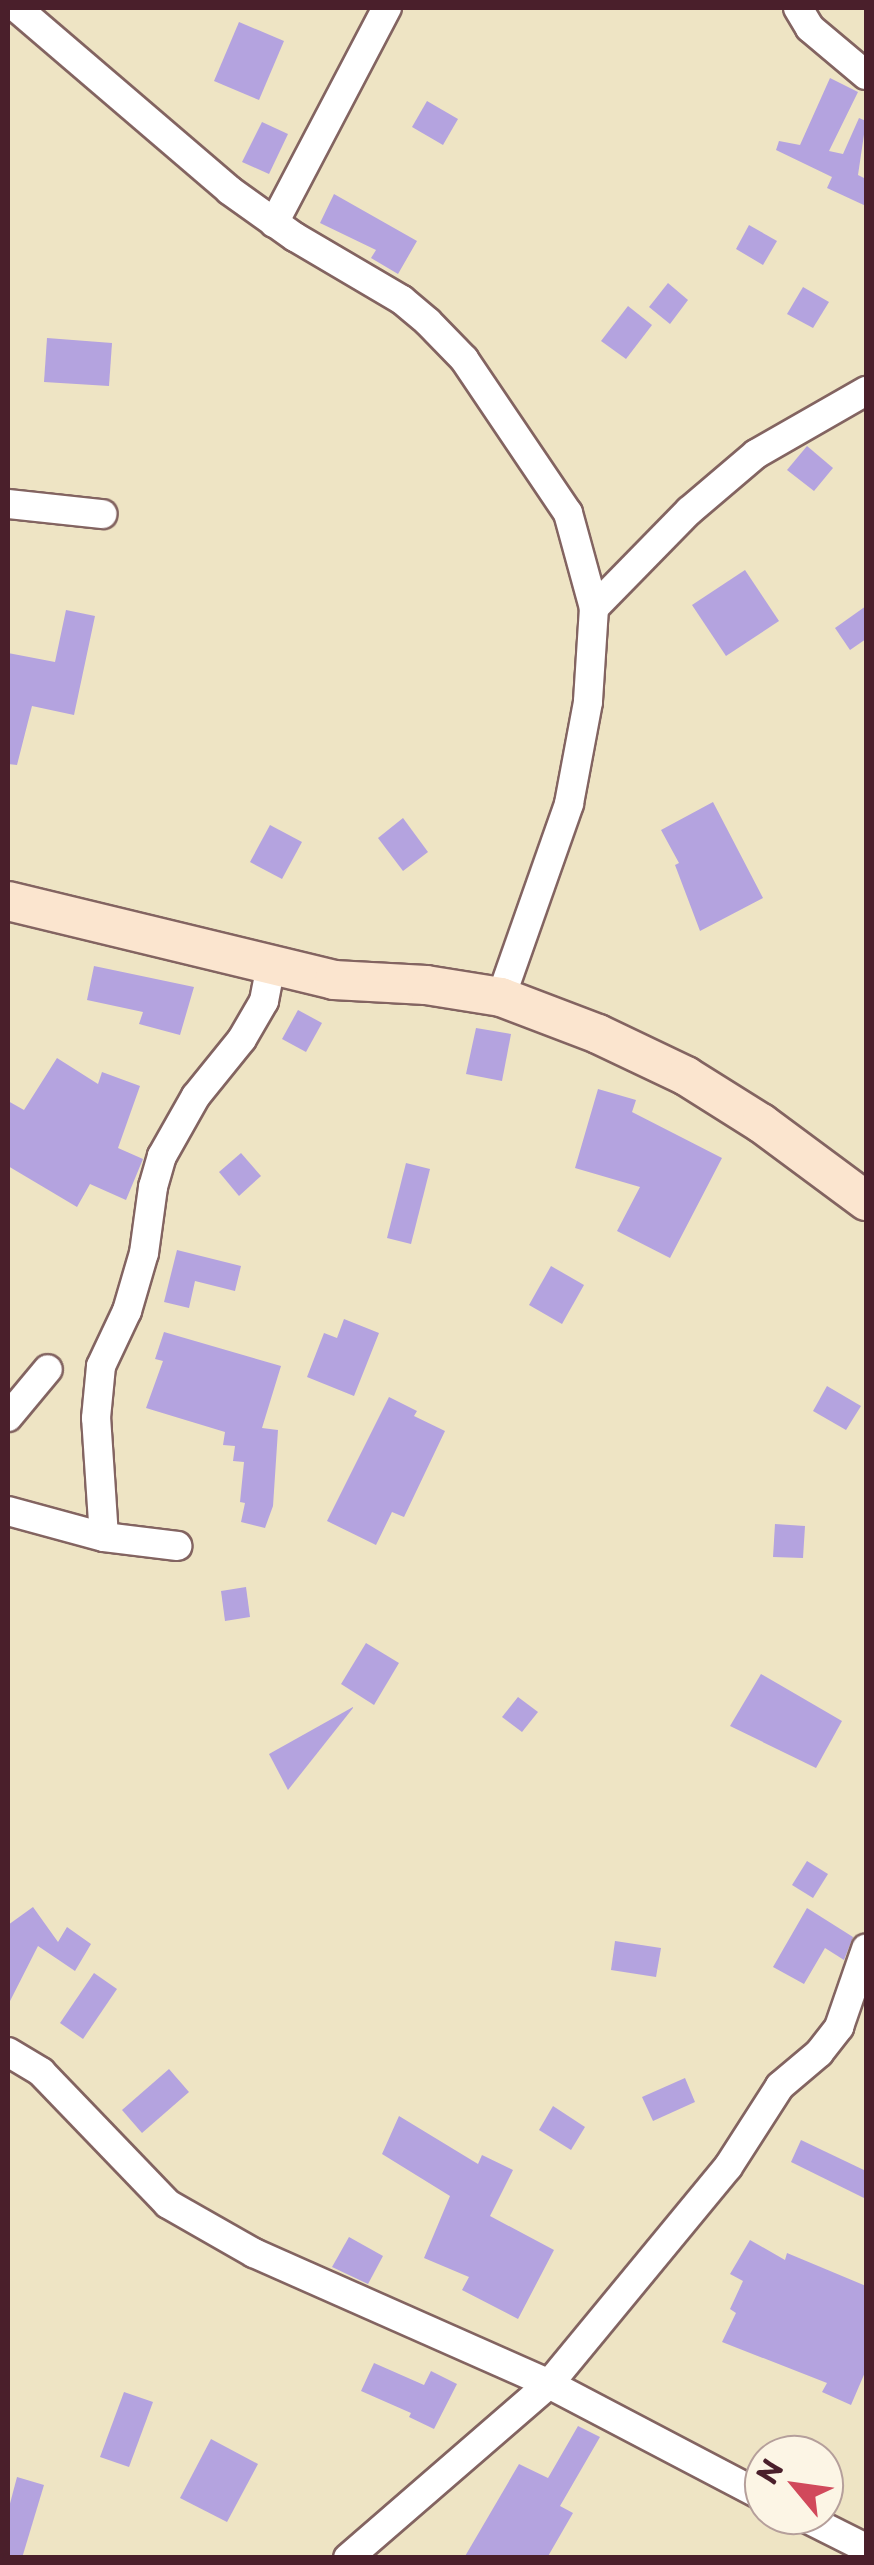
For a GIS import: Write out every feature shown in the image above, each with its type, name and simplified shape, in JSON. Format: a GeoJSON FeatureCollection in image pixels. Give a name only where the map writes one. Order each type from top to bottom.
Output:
{"type":"FeatureCollection","features":[{"type":"Feature","properties":{"kind":"street"},"geometry":{"type":"LineString","coordinates":[[17,8],[230,190],[274,223],[402,300],[464,359],[568,513],[594,608],[588,702],[569,804],[502,997]]}},
{"type":"Feature","properties":{"kind":"street"},"geometry":{"type":"LineString","coordinates":[[274,223],[387,8]]}},
{"type":"Feature","properties":{"kind":"street"},"geometry":{"type":"LineString","coordinates":[[798,8],[810,28],[866,75]]}},
{"type":"Feature","properties":{"kind":"street"},"geometry":{"type":"LineString","coordinates":[[594,608],[689,511],[756,454],[866,391]]}},
{"type":"Feature","properties":{"kind":"street"},"geometry":{"type":"LineString","coordinates":[[8,504],[102,514]]}},
{"type":"Feature","properties":{"kind":"street"},"geometry":{"type":"LineString","coordinates":[[8,901],[334,980],[426,985],[502,997],[598,1034],[686,1076],[761,1123],[866,1201]]}},
{"type":"Feature","properties":{"kind":"street"},"geometry":{"type":"LineString","coordinates":[[104,1537],[96,1418],[101,1366],[127,1311],[144,1254],[152,1187],[162,1156],[196,1096],[242,1039],[264,1001],[270,965]]}},
{"type":"Feature","properties":{"kind":"street"},"geometry":{"type":"LineString","coordinates":[[8,1417],[48,1369]]}},
{"type":"Feature","properties":{"kind":"street"},"geometry":{"type":"LineString","coordinates":[[8,1511],[104,1537],[177,1546]]}},
{"type":"Feature","properties":{"kind":"street"},"geometry":{"type":"LineString","coordinates":[[348,2558],[549,2384],[728,2167],[780,2086],[839,2027],[866,1950]]}},
{"type":"Feature","properties":{"kind":"street"},"geometry":{"type":"LineString","coordinates":[[8,2052],[42,2072],[168,2204],[254,2253],[549,2384],[744,2486]]}},
{"type":"Feature","properties":{"kind":"street"},"geometry":{"type":"LineString","coordinates":[[840,2535],[866,2548]]}},
{"type":"Feature","properties":{"kind":"building"},"geometry":{"type":"Polygon","coordinates":[[[239,22],[284,41],[259,100],[214,81],[239,22]]]}},
{"type":"Feature","properties":{"kind":"building"},"geometry":{"type":"Polygon","coordinates":[[[830,78],[858,92],[829,151],[843,154],[859,118],[866,121],[858,175],[866,179],[866,206],[827,188],[832,177],[776,150],[779,141],[800,145],[830,78]]]}},
{"type":"Feature","properties":{"kind":"building"},"geometry":{"type":"Polygon","coordinates":[[[427,101],[458,119],[443,145],[412,127],[427,101]]]}},
{"type":"Feature","properties":{"kind":"building"},"geometry":{"type":"Polygon","coordinates":[[[262,122],[288,134],[269,174],[242,162],[262,122]]]}},
{"type":"Feature","properties":{"kind":"building"},"geometry":{"type":"Polygon","coordinates":[[[334,194],[417,241],[398,274],[371,258],[376,250],[320,223],[334,194]]]}},
{"type":"Feature","properties":{"kind":"building"},"geometry":{"type":"Polygon","coordinates":[[[749,225],[777,241],[763,265],[736,249],[749,225]]]}},
{"type":"Feature","properties":{"kind":"building"},"geometry":{"type":"Polygon","coordinates":[[[668,283],[688,300],[670,324],[649,307],[668,283]]]}},
{"type":"Feature","properties":{"kind":"building"},"geometry":{"type":"Polygon","coordinates":[[[803,287],[829,302],[813,328],[787,314],[803,287]]]}},
{"type":"Feature","properties":{"kind":"building"},"geometry":{"type":"Polygon","coordinates":[[[628,306],[652,325],[626,359],[601,341],[628,306]]]}},
{"type":"Feature","properties":{"kind":"building"},"geometry":{"type":"Polygon","coordinates":[[[47,338],[112,343],[109,386],[44,382],[47,338]]]}},
{"type":"Feature","properties":{"kind":"building"},"geometry":{"type":"Polygon","coordinates":[[[807,446],[833,468],[814,491],[787,470],[807,446]]]}},
{"type":"Feature","properties":{"kind":"building"},"geometry":{"type":"Polygon","coordinates":[[[745,570],[779,621],[726,656],[692,605],[745,570]]]}},
{"type":"Feature","properties":{"kind":"building"},"geometry":{"type":"Polygon","coordinates":[[[866,606],[866,639],[850,650],[835,628],[866,606]]]}},
{"type":"Feature","properties":{"kind":"building"},"geometry":{"type":"Polygon","coordinates":[[[66,610],[95,616],[74,715],[32,706],[17,765],[8,764],[8,653],[55,662],[66,610]]]}},
{"type":"Feature","properties":{"kind":"building"},"geometry":{"type":"Polygon","coordinates":[[[713,802],[763,898],[700,931],[675,865],[679,863],[661,830],[713,802]]]}},
{"type":"Feature","properties":{"kind":"building"},"geometry":{"type":"Polygon","coordinates":[[[403,818],[428,852],[403,871],[378,838],[403,818]]]}},
{"type":"Feature","properties":{"kind":"building"},"geometry":{"type":"Polygon","coordinates":[[[270,825],[302,842],[282,879],[250,862],[270,825]]]}},
{"type":"Feature","properties":{"kind":"building"},"geometry":{"type":"Polygon","coordinates":[[[94,966],[194,987],[180,1035],[139,1024],[143,1012],[87,1000],[94,966]]]}},
{"type":"Feature","properties":{"kind":"building"},"geometry":{"type":"Polygon","coordinates":[[[298,1010],[322,1023],[306,1052],[282,1039],[298,1010]]]}},
{"type":"Feature","properties":{"kind":"building"},"geometry":{"type":"Polygon","coordinates":[[[476,1028],[511,1034],[502,1081],[466,1074],[476,1028]]]}},
{"type":"Feature","properties":{"kind":"building"},"geometry":{"type":"Polygon","coordinates":[[[57,1058],[98,1084],[102,1072],[140,1086],[118,1148],[143,1159],[126,1200],[90,1184],[77,1207],[8,1166],[8,1101],[24,1110],[57,1058]]]}},
{"type":"Feature","properties":{"kind":"building"},"geometry":{"type":"Polygon","coordinates":[[[598,1089],[636,1100],[632,1112],[722,1158],[670,1258],[617,1231],[640,1187],[575,1168],[598,1089]]]}},
{"type":"Feature","properties":{"kind":"building"},"geometry":{"type":"Polygon","coordinates":[[[241,1153],[261,1176],[239,1196],[219,1172],[241,1153]]]}},
{"type":"Feature","properties":{"kind":"building"},"geometry":{"type":"Polygon","coordinates":[[[406,1163],[430,1169],[411,1244],[387,1238],[406,1163]]]}},
{"type":"Feature","properties":{"kind":"building"},"geometry":{"type":"Polygon","coordinates":[[[177,1250],[241,1266],[235,1291],[195,1281],[189,1308],[164,1302],[177,1250]]]}},
{"type":"Feature","properties":{"kind":"building"},"geometry":{"type":"Polygon","coordinates":[[[551,1266],[584,1285],[562,1324],[529,1305],[551,1266]]]}},
{"type":"Feature","properties":{"kind":"building"},"geometry":{"type":"Polygon","coordinates":[[[344,1319],[379,1333],[354,1396],[307,1377],[324,1333],[337,1338],[344,1319]]]}},
{"type":"Feature","properties":{"kind":"building"},"geometry":{"type":"Polygon","coordinates":[[[164,1332],[281,1366],[262,1428],[278,1430],[273,1506],[265,1528],[241,1522],[245,1503],[240,1502],[244,1462],[233,1461],[235,1446],[223,1445],[225,1432],[146,1408],[163,1361],[155,1359],[164,1332]]]}},
{"type":"Feature","properties":{"kind":"building"},"geometry":{"type":"Polygon","coordinates":[[[827,1386],[861,1406],[846,1430],[813,1411],[827,1386]]]}},
{"type":"Feature","properties":{"kind":"building"},"geometry":{"type":"Polygon","coordinates":[[[389,1397],[417,1411],[414,1416],[445,1431],[404,1517],[392,1512],[376,1545],[327,1521],[389,1397]]]}},
{"type":"Feature","properties":{"kind":"building"},"geometry":{"type":"Polygon","coordinates":[[[775,1524],[805,1526],[803,1558],[773,1557],[775,1524]]]}},
{"type":"Feature","properties":{"kind":"building"},"geometry":{"type":"Polygon","coordinates":[[[246,1587],[250,1617],[225,1621],[221,1591],[246,1587]]]}},
{"type":"Feature","properties":{"kind":"building"},"geometry":{"type":"Polygon","coordinates":[[[366,1643],[399,1663],[374,1705],[341,1684],[366,1643]]]}},
{"type":"Feature","properties":{"kind":"building"},"geometry":{"type":"Polygon","coordinates":[[[761,1674],[842,1721],[816,1768],[730,1726],[761,1674]]]}},
{"type":"Feature","properties":{"kind":"building"},"geometry":{"type":"Polygon","coordinates":[[[518,1697],[538,1712],[522,1732],[502,1717],[518,1697]]]}},
{"type":"Feature","properties":{"kind":"building"},"geometry":{"type":"Polygon","coordinates":[[[353,1708],[288,1790],[269,1754],[353,1708]]]}},
{"type":"Feature","properties":{"kind":"building"},"geometry":{"type":"Polygon","coordinates":[[[807,1861],[828,1874],[813,1898],[792,1885],[807,1861]]]}},
{"type":"Feature","properties":{"kind":"building"},"geometry":{"type":"Polygon","coordinates":[[[33,1907],[58,1942],[67,1927],[91,1944],[75,1971],[38,1946],[8,2005],[8,1925],[33,1907]]]}},
{"type":"Feature","properties":{"kind":"building"},"geometry":{"type":"Polygon","coordinates":[[[807,1908],[853,1937],[844,1960],[825,1948],[804,1984],[773,1967],[807,1908]]]}},
{"type":"Feature","properties":{"kind":"building"},"geometry":{"type":"Polygon","coordinates":[[[615,1941],[661,1948],[656,1977],[611,1970],[615,1941]]]}},
{"type":"Feature","properties":{"kind":"building"},"geometry":{"type":"Polygon","coordinates":[[[94,1973],[117,1989],[83,2039],[60,2023],[94,1973]]]}},
{"type":"Feature","properties":{"kind":"building"},"geometry":{"type":"Polygon","coordinates":[[[169,2069],[189,2092],[142,2133],[122,2110],[169,2069]]]}},
{"type":"Feature","properties":{"kind":"building"},"geometry":{"type":"Polygon","coordinates":[[[685,2078],[695,2102],[653,2121],[642,2097],[685,2078]]]}},
{"type":"Feature","properties":{"kind":"building"},"geometry":{"type":"Polygon","coordinates":[[[553,2106],[585,2127],[571,2150],[539,2130],[553,2106]]]}},
{"type":"Feature","properties":{"kind":"building"},"geometry":{"type":"Polygon","coordinates":[[[399,2116],[478,2164],[482,2155],[513,2170],[490,2216],[554,2250],[518,2319],[462,2290],[469,2277],[424,2258],[450,2196],[382,2154],[399,2116]]]}},
{"type":"Feature","properties":{"kind":"building"},"geometry":{"type":"Polygon","coordinates":[[[801,2140],[866,2171],[866,2199],[791,2162],[801,2140]]]}},
{"type":"Feature","properties":{"kind":"building"},"geometry":{"type":"Polygon","coordinates":[[[349,2237],[383,2256],[368,2284],[332,2267],[349,2237]]]}},
{"type":"Feature","properties":{"kind":"building"},"geometry":{"type":"Polygon","coordinates":[[[750,2240],[785,2260],[787,2253],[866,2286],[866,2370],[851,2405],[822,2392],[827,2383],[722,2342],[736,2313],[730,2309],[743,2281],[730,2274],[750,2240]]]}},
{"type":"Feature","properties":{"kind":"building"},"geometry":{"type":"Polygon","coordinates":[[[374,2363],[424,2385],[431,2371],[457,2384],[434,2429],[409,2417],[411,2413],[361,2391],[374,2363]]]}},
{"type":"Feature","properties":{"kind":"building"},"geometry":{"type":"Polygon","coordinates":[[[124,2392],[153,2402],[129,2467],[100,2457],[124,2392]]]}},
{"type":"Feature","properties":{"kind":"building"},"geometry":{"type":"Polygon","coordinates":[[[578,2426],[600,2437],[560,2506],[573,2513],[547,2558],[464,2558],[519,2464],[548,2478],[578,2426]]]}},
{"type":"Feature","properties":{"kind":"building"},"geometry":{"type":"Polygon","coordinates":[[[211,2439],[258,2464],[227,2522],[180,2498],[211,2439]]]}},
{"type":"Feature","properties":{"kind":"building"},"geometry":{"type":"Polygon","coordinates":[[[17,2477],[44,2485],[22,2558],[8,2558],[8,2511],[17,2477]]]}}]}
